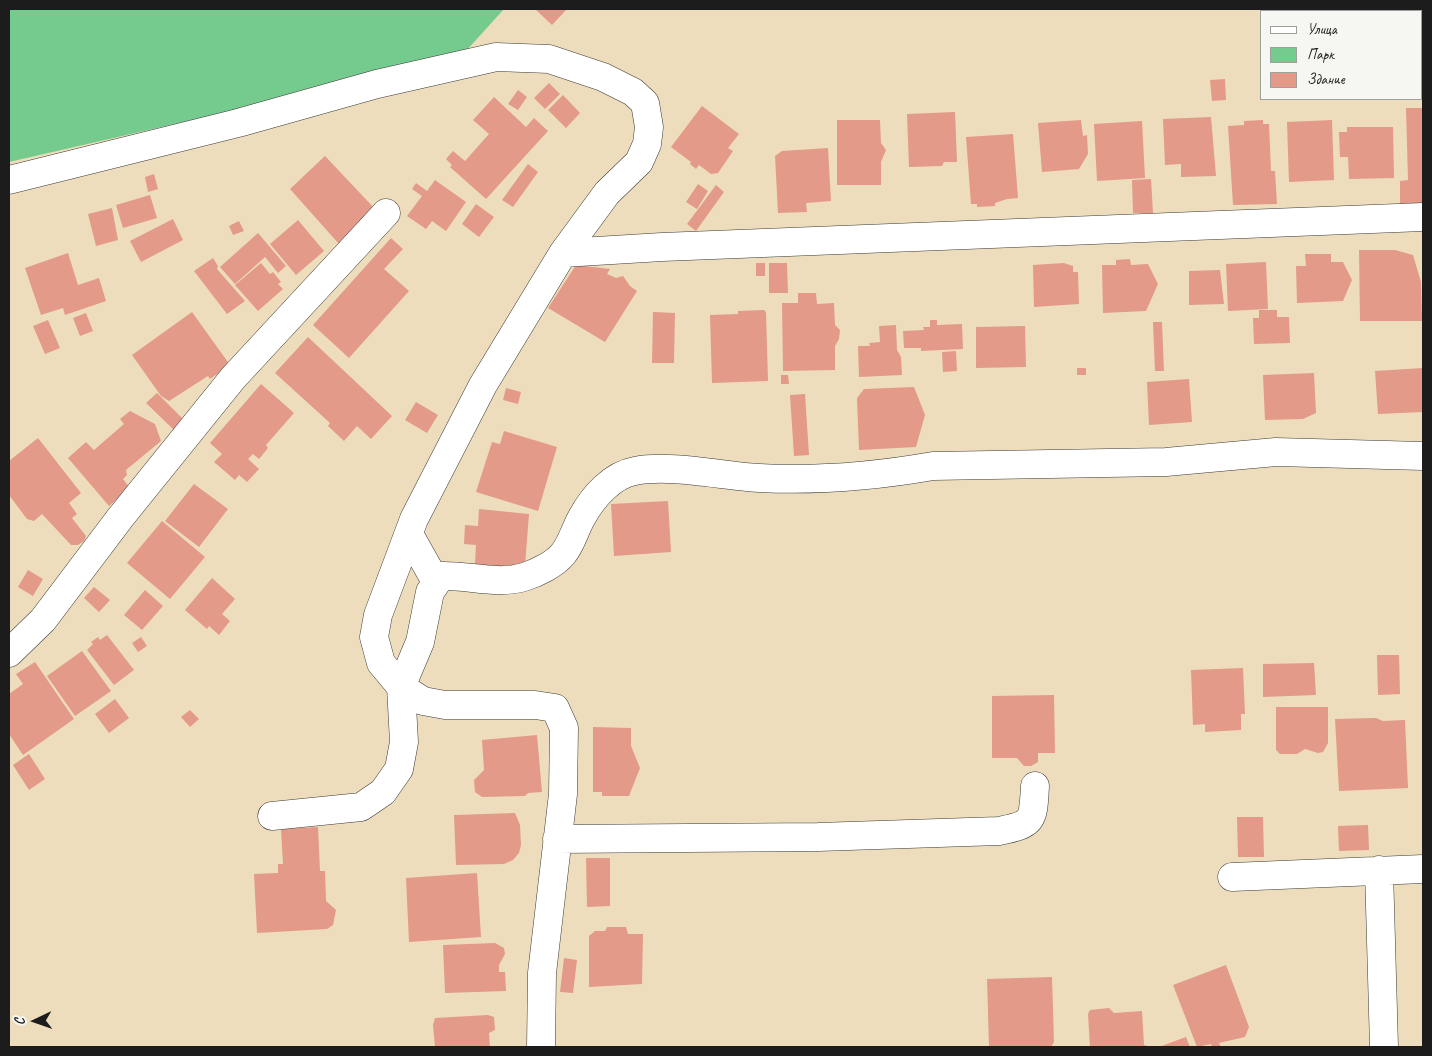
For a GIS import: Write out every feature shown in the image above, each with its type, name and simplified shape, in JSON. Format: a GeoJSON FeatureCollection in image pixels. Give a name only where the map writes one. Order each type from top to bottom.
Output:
{"type":"FeatureCollection","features":[{"type":"Feature","properties":{"kind":"street"},"geometry":{"type":"LineString","coordinates":[[9,180],[238,123],[377,84],[496,57],[549,59],[603,77],[633,92],[645,103],[649,127],[647,144],[639,162],[607,193],[563,253],[483,385],[445,457],[409,534],[378,615],[374,637],[381,662],[402,687],[423,701],[445,705],[535,704],[554,708],[564,728],[563,794],[542,973],[541,1047]]}},
{"type":"Feature","properties":{"kind":"street"},"geometry":{"type":"LineString","coordinates":[[9,653],[43,620],[120,518],[233,378],[386,213]]}},
{"type":"Feature","properties":{"kind":"street"},"geometry":{"type":"LineString","coordinates":[[563,253],[662,246],[1423,217]]}},
{"type":"Feature","properties":{"kind":"street"},"geometry":{"type":"LineString","coordinates":[[272,816],[362,807],[383,792],[398,768],[404,742],[402,687],[420,642],[430,592],[436,582],[442,576],[494,580],[523,578],[541,570],[563,555],[582,517],[595,498],[615,479],[634,471],[687,472],[758,478],[800,479],[896,472],[933,466],[1166,462],[1276,452],[1423,456]]}},
{"type":"Feature","properties":{"kind":"street"},"geometry":{"type":"LineString","coordinates":[[409,534],[436,582]]}},
{"type":"Feature","properties":{"kind":"street"},"geometry":{"type":"LineString","coordinates":[[557,839],[798,837],[999,831],[1023,826],[1031,818],[1035,786]]}},
{"type":"Feature","properties":{"kind":"street"},"geometry":{"type":"LineString","coordinates":[[1232,876],[1423,868]]}},
{"type":"Feature","properties":{"kind":"street"},"geometry":{"type":"LineString","coordinates":[[1379,870],[1384,1047]]}},
{"type":"Feature","properties":{"kind":"green space"},"geometry":{"type":"Polygon","coordinates":[[[9,9],[504,9],[466,51],[292,97],[9,162],[9,9]]]}},
{"type":"Feature","properties":{"kind":"building"},"geometry":{"type":"Polygon","coordinates":[[[535,9],[567,9],[552,25],[535,9]]]}},
{"type":"Feature","properties":{"kind":"building"},"geometry":{"type":"Polygon","coordinates":[[[1225,79],[1226,100],[1212,101],[1210,80],[1225,79]]]}},
{"type":"Feature","properties":{"kind":"building"},"geometry":{"type":"Polygon","coordinates":[[[549,83],[560,94],[545,109],[534,98],[549,83]]]}},
{"type":"Feature","properties":{"kind":"building"},"geometry":{"type":"Polygon","coordinates":[[[518,90],[527,97],[518,110],[508,104],[518,90]]]}},
{"type":"Feature","properties":{"kind":"building"},"geometry":{"type":"Polygon","coordinates":[[[563,95],[580,113],[566,128],[548,110],[563,95]]]}},
{"type":"Feature","properties":{"kind":"building"},"geometry":{"type":"Polygon","coordinates":[[[494,97],[526,127],[534,118],[548,131],[486,199],[450,167],[452,165],[446,159],[453,151],[465,161],[489,134],[473,120],[494,97]]]}},
{"type":"Feature","properties":{"kind":"building"},"geometry":{"type":"Polygon","coordinates":[[[702,106],[739,134],[728,148],[733,151],[718,173],[711,174],[699,165],[696,169],[690,164],[691,162],[671,147],[702,106]]]}},
{"type":"Feature","properties":{"kind":"building"},"geometry":{"type":"Polygon","coordinates":[[[1406,108],[1423,108],[1423,203],[1400,204],[1400,181],[1408,180],[1406,108]]]}},
{"type":"Feature","properties":{"kind":"building"},"geometry":{"type":"Polygon","coordinates":[[[955,112],[957,162],[944,162],[942,166],[909,167],[907,114],[955,112]]]}},
{"type":"Feature","properties":{"kind":"building"},"geometry":{"type":"Polygon","coordinates":[[[1211,117],[1216,176],[1181,177],[1181,164],[1165,165],[1163,119],[1211,117]]]}},
{"type":"Feature","properties":{"kind":"building"},"geometry":{"type":"Polygon","coordinates":[[[837,120],[880,120],[881,143],[886,150],[881,162],[881,185],[837,185],[837,120]]]}},
{"type":"Feature","properties":{"kind":"building"},"geometry":{"type":"Polygon","coordinates":[[[1081,120],[1083,136],[1087,135],[1088,154],[1079,169],[1042,172],[1038,123],[1081,120]]]}},
{"type":"Feature","properties":{"kind":"building"},"geometry":{"type":"Polygon","coordinates":[[[1263,120],[1263,124],[1269,124],[1271,171],[1275,171],[1277,204],[1233,205],[1228,126],[1244,125],[1244,121],[1263,120]]]}},
{"type":"Feature","properties":{"kind":"building"},"geometry":{"type":"Polygon","coordinates":[[[1332,120],[1334,180],[1289,182],[1287,122],[1332,120]]]}},
{"type":"Feature","properties":{"kind":"building"},"geometry":{"type":"Polygon","coordinates":[[[1142,121],[1145,178],[1097,181],[1094,124],[1142,121]]]}},
{"type":"Feature","properties":{"kind":"building"},"geometry":{"type":"Polygon","coordinates":[[[1347,127],[1393,127],[1394,178],[1349,179],[1348,157],[1340,157],[1339,132],[1347,132],[1347,127]]]}},
{"type":"Feature","properties":{"kind":"building"},"geometry":{"type":"Polygon","coordinates":[[[1013,134],[1018,198],[995,203],[995,206],[977,207],[977,204],[971,204],[966,137],[1013,134]]]}},
{"type":"Feature","properties":{"kind":"building"},"geometry":{"type":"Polygon","coordinates":[[[828,148],[831,201],[806,203],[807,212],[778,213],[775,156],[782,151],[828,148]]]}},
{"type":"Feature","properties":{"kind":"building"},"geometry":{"type":"Polygon","coordinates":[[[325,156],[375,209],[339,244],[290,189],[325,156]]]}},
{"type":"Feature","properties":{"kind":"building"},"geometry":{"type":"Polygon","coordinates":[[[528,164],[538,172],[513,207],[502,200],[528,164]]]}},
{"type":"Feature","properties":{"kind":"building"},"geometry":{"type":"Polygon","coordinates":[[[154,174],[158,189],[148,192],[145,177],[154,174]]]}},
{"type":"Feature","properties":{"kind":"building"},"geometry":{"type":"Polygon","coordinates":[[[1151,179],[1153,213],[1133,213],[1132,180],[1151,179]]]}},
{"type":"Feature","properties":{"kind":"building"},"geometry":{"type":"Polygon","coordinates":[[[435,180],[466,202],[446,231],[432,221],[426,229],[407,216],[422,196],[412,189],[416,183],[427,191],[435,180]]]}},
{"type":"Feature","properties":{"kind":"building"},"geometry":{"type":"Polygon","coordinates":[[[698,184],[708,191],[697,209],[686,202],[698,184]]]}},
{"type":"Feature","properties":{"kind":"building"},"geometry":{"type":"Polygon","coordinates":[[[716,185],[724,192],[696,231],[687,224],[716,185]]]}},
{"type":"Feature","properties":{"kind":"building"},"geometry":{"type":"Polygon","coordinates":[[[150,195],[157,218],[123,228],[116,205],[150,195]]]}},
{"type":"Feature","properties":{"kind":"building"},"geometry":{"type":"Polygon","coordinates":[[[476,204],[494,217],[479,237],[462,224],[476,204]]]}},
{"type":"Feature","properties":{"kind":"building"},"geometry":{"type":"Polygon","coordinates":[[[112,208],[118,240],[96,246],[88,214],[112,208]]]}},
{"type":"Feature","properties":{"kind":"building"},"geometry":{"type":"Polygon","coordinates":[[[173,219],[183,240],[141,262],[130,241],[173,219]]]}},
{"type":"Feature","properties":{"kind":"building"},"geometry":{"type":"Polygon","coordinates":[[[298,220],[324,251],[296,275],[270,244],[298,220]]]}},
{"type":"Feature","properties":{"kind":"building"},"geometry":{"type":"Polygon","coordinates":[[[239,221],[244,231],[233,235],[229,226],[239,221]]]}},
{"type":"Feature","properties":{"kind":"building"},"geometry":{"type":"Polygon","coordinates":[[[258,233],[286,266],[278,273],[265,257],[235,284],[220,267],[258,233]]]}},
{"type":"Feature","properties":{"kind":"building"},"geometry":{"type":"Polygon","coordinates":[[[391,238],[403,249],[384,269],[409,291],[349,358],[313,325],[391,238]]]}},
{"type":"Feature","properties":{"kind":"building"},"geometry":{"type":"Polygon","coordinates":[[[1359,250],[1395,250],[1413,255],[1421,282],[1422,321],[1360,321],[1359,250]]]}},
{"type":"Feature","properties":{"kind":"building"},"geometry":{"type":"Polygon","coordinates":[[[68,253],[78,285],[99,278],[106,301],[65,315],[63,308],[41,315],[25,268],[68,253]]]}},
{"type":"Feature","properties":{"kind":"building"},"geometry":{"type":"Polygon","coordinates":[[[1305,254],[1331,254],[1331,262],[1343,262],[1352,280],[1343,301],[1297,303],[1296,266],[1306,266],[1305,254]]]}},
{"type":"Feature","properties":{"kind":"building"},"geometry":{"type":"Polygon","coordinates":[[[213,258],[218,266],[217,269],[245,301],[227,314],[194,271],[213,258]]]}},
{"type":"Feature","properties":{"kind":"building"},"geometry":{"type":"Polygon","coordinates":[[[1130,259],[1131,265],[1148,264],[1158,284],[1146,311],[1103,313],[1102,265],[1116,265],[1116,260],[1130,259]]]}},
{"type":"Feature","properties":{"kind":"building"},"geometry":{"type":"Polygon","coordinates":[[[1266,262],[1268,309],[1228,311],[1226,264],[1266,262]]]}},
{"type":"Feature","properties":{"kind":"building"},"geometry":{"type":"Polygon","coordinates":[[[261,263],[270,274],[273,272],[281,282],[278,284],[283,289],[258,311],[235,285],[261,263]]]}},
{"type":"Feature","properties":{"kind":"building"},"geometry":{"type":"Polygon","coordinates":[[[756,263],[765,263],[765,276],[756,276],[756,263]]]}},
{"type":"Feature","properties":{"kind":"building"},"geometry":{"type":"Polygon","coordinates":[[[769,263],[787,263],[788,293],[769,293],[769,263]]]}},
{"type":"Feature","properties":{"kind":"building"},"geometry":{"type":"Polygon","coordinates":[[[1064,263],[1073,266],[1073,272],[1078,272],[1079,304],[1034,307],[1033,265],[1064,263]]]}},
{"type":"Feature","properties":{"kind":"building"},"geometry":{"type":"Polygon","coordinates":[[[576,265],[610,269],[607,274],[616,278],[623,276],[630,286],[637,291],[605,342],[548,308],[576,265]]]}},
{"type":"Feature","properties":{"kind":"building"},"geometry":{"type":"Polygon","coordinates":[[[1220,270],[1224,304],[1189,305],[1189,271],[1220,270]]]}},
{"type":"Feature","properties":{"kind":"building"},"geometry":{"type":"Polygon","coordinates":[[[798,293],[816,293],[817,304],[834,303],[835,325],[840,330],[839,339],[835,346],[835,370],[783,371],[782,303],[798,303],[798,293]]]}},
{"type":"Feature","properties":{"kind":"building"},"geometry":{"type":"Polygon","coordinates":[[[764,310],[766,312],[768,381],[712,383],[710,315],[738,314],[738,311],[764,310]]]}},
{"type":"Feature","properties":{"kind":"building"},"geometry":{"type":"Polygon","coordinates":[[[1259,310],[1277,310],[1277,317],[1289,317],[1290,343],[1254,344],[1253,318],[1259,318],[1259,310]]]}},
{"type":"Feature","properties":{"kind":"building"},"geometry":{"type":"Polygon","coordinates":[[[192,312],[230,365],[210,379],[208,376],[169,401],[161,396],[132,355],[192,312]]]}},
{"type":"Feature","properties":{"kind":"building"},"geometry":{"type":"Polygon","coordinates":[[[653,312],[675,313],[674,363],[652,363],[653,312]]]}},
{"type":"Feature","properties":{"kind":"building"},"geometry":{"type":"Polygon","coordinates":[[[86,313],[93,331],[80,336],[73,318],[86,313]]]}},
{"type":"Feature","properties":{"kind":"building"},"geometry":{"type":"Polygon","coordinates":[[[48,320],[60,348],[45,354],[33,326],[48,320]]]}},
{"type":"Feature","properties":{"kind":"building"},"geometry":{"type":"Polygon","coordinates":[[[930,320],[937,320],[937,325],[962,324],[963,349],[921,351],[921,348],[904,348],[903,331],[924,330],[923,327],[930,327],[930,320]]]}},
{"type":"Feature","properties":{"kind":"building"},"geometry":{"type":"Polygon","coordinates":[[[1153,322],[1162,322],[1164,371],[1155,371],[1153,322]]]}},
{"type":"Feature","properties":{"kind":"building"},"geometry":{"type":"Polygon","coordinates":[[[896,325],[897,350],[901,357],[902,375],[859,377],[858,346],[870,346],[869,343],[880,342],[879,326],[896,325]]]}},
{"type":"Feature","properties":{"kind":"building"},"geometry":{"type":"Polygon","coordinates":[[[1025,326],[1026,367],[976,368],[976,327],[1025,326]]]}},
{"type":"Feature","properties":{"kind":"building"},"geometry":{"type":"Polygon","coordinates":[[[308,337],[392,416],[371,439],[357,426],[344,441],[328,426],[330,423],[275,373],[308,337]]]}},
{"type":"Feature","properties":{"kind":"building"},"geometry":{"type":"Polygon","coordinates":[[[956,351],[957,371],[943,372],[942,352],[956,351]]]}},
{"type":"Feature","properties":{"kind":"building"},"geometry":{"type":"Polygon","coordinates":[[[1077,368],[1086,368],[1086,375],[1077,375],[1077,368]]]}},
{"type":"Feature","properties":{"kind":"building"},"geometry":{"type":"Polygon","coordinates":[[[1423,368],[1423,412],[1378,414],[1375,371],[1423,368]]]}},
{"type":"Feature","properties":{"kind":"building"},"geometry":{"type":"Polygon","coordinates":[[[1314,373],[1316,413],[1303,419],[1265,420],[1263,375],[1314,373]]]}},
{"type":"Feature","properties":{"kind":"building"},"geometry":{"type":"Polygon","coordinates":[[[781,375],[788,375],[789,384],[781,384],[781,375]]]}},
{"type":"Feature","properties":{"kind":"building"},"geometry":{"type":"Polygon","coordinates":[[[1189,379],[1192,422],[1149,425],[1147,382],[1189,379]]]}},
{"type":"Feature","properties":{"kind":"building"},"geometry":{"type":"Polygon","coordinates":[[[261,384],[294,413],[266,445],[268,448],[259,459],[253,454],[248,459],[259,469],[247,482],[239,475],[235,480],[214,462],[222,454],[210,443],[261,384]]]}},
{"type":"Feature","properties":{"kind":"building"},"geometry":{"type":"Polygon","coordinates":[[[914,387],[925,415],[916,447],[859,450],[857,398],[864,389],[914,387]]]}},
{"type":"Feature","properties":{"kind":"building"},"geometry":{"type":"Polygon","coordinates":[[[506,388],[521,392],[518,404],[503,400],[506,388]]]}},
{"type":"Feature","properties":{"kind":"building"},"geometry":{"type":"Polygon","coordinates":[[[157,393],[184,420],[174,430],[146,403],[157,393]]]}},
{"type":"Feature","properties":{"kind":"building"},"geometry":{"type":"Polygon","coordinates":[[[805,394],[809,455],[794,456],[790,395],[805,394]]]}},
{"type":"Feature","properties":{"kind":"building"},"geometry":{"type":"Polygon","coordinates":[[[416,402],[438,415],[427,433],[405,420],[416,402]]]}},
{"type":"Feature","properties":{"kind":"building"},"geometry":{"type":"Polygon","coordinates":[[[130,411],[155,424],[161,441],[126,470],[127,475],[123,479],[130,488],[109,506],[68,458],[86,442],[94,450],[124,424],[120,419],[130,411]]]}},
{"type":"Feature","properties":{"kind":"building"},"geometry":{"type":"Polygon","coordinates":[[[504,431],[557,447],[538,511],[476,492],[492,442],[500,444],[504,431]]]}},
{"type":"Feature","properties":{"kind":"building"},"geometry":{"type":"Polygon","coordinates":[[[38,438],[81,493],[69,503],[77,514],[72,518],[86,536],[84,541],[78,545],[71,545],[42,514],[34,521],[27,519],[9,495],[9,461],[38,438]]]}},
{"type":"Feature","properties":{"kind":"building"},"geometry":{"type":"Polygon","coordinates":[[[194,484],[228,509],[199,547],[165,521],[194,484]]]}},
{"type":"Feature","properties":{"kind":"building"},"geometry":{"type":"Polygon","coordinates":[[[668,501],[671,552],[614,556],[611,504],[668,501]]]}},
{"type":"Feature","properties":{"kind":"building"},"geometry":{"type":"Polygon","coordinates":[[[479,509],[529,514],[525,565],[516,564],[509,567],[475,564],[476,545],[464,544],[465,525],[478,526],[479,509]]]}},
{"type":"Feature","properties":{"kind":"building"},"geometry":{"type":"Polygon","coordinates":[[[162,521],[205,557],[170,599],[127,563],[162,521]]]}},
{"type":"Feature","properties":{"kind":"building"},"geometry":{"type":"Polygon","coordinates":[[[28,570],[43,579],[33,596],[18,587],[28,570]]]}},
{"type":"Feature","properties":{"kind":"building"},"geometry":{"type":"Polygon","coordinates":[[[212,578],[235,599],[222,614],[230,621],[219,635],[209,626],[207,629],[185,610],[212,578]]]}},
{"type":"Feature","properties":{"kind":"building"},"geometry":{"type":"Polygon","coordinates":[[[94,587],[110,600],[99,612],[84,598],[94,587]]]}},
{"type":"Feature","properties":{"kind":"building"},"geometry":{"type":"Polygon","coordinates":[[[145,590],[163,606],[142,630],[124,615],[145,590]]]}},
{"type":"Feature","properties":{"kind":"building"},"geometry":{"type":"Polygon","coordinates":[[[107,635],[134,670],[114,685],[87,650],[93,644],[91,642],[98,637],[100,640],[107,635]]]}},
{"type":"Feature","properties":{"kind":"building"},"geometry":{"type":"Polygon","coordinates":[[[141,637],[147,646],[138,652],[132,643],[141,637]]]}},
{"type":"Feature","properties":{"kind":"building"},"geometry":{"type":"Polygon","coordinates":[[[82,651],[111,691],[75,716],[47,676],[82,651]]]}},
{"type":"Feature","properties":{"kind":"building"},"geometry":{"type":"Polygon","coordinates":[[[1377,655],[1399,655],[1400,694],[1378,695],[1377,655]]]}},
{"type":"Feature","properties":{"kind":"building"},"geometry":{"type":"Polygon","coordinates":[[[35,662],[74,719],[23,755],[9,734],[9,694],[23,684],[16,674],[35,662]]]}},
{"type":"Feature","properties":{"kind":"building"},"geometry":{"type":"Polygon","coordinates":[[[1314,663],[1316,695],[1263,697],[1263,664],[1314,663]]]}},
{"type":"Feature","properties":{"kind":"building"},"geometry":{"type":"Polygon","coordinates":[[[1243,668],[1245,714],[1241,714],[1241,730],[1205,732],[1205,724],[1193,725],[1191,670],[1243,668]]]}},
{"type":"Feature","properties":{"kind":"building"},"geometry":{"type":"Polygon","coordinates":[[[1054,695],[1055,753],[1038,753],[1038,762],[1031,766],[1024,766],[1017,758],[992,758],[992,696],[1054,695]]]}},
{"type":"Feature","properties":{"kind":"building"},"geometry":{"type":"Polygon","coordinates":[[[115,699],[129,718],[109,733],[95,714],[115,699]]]}},
{"type":"Feature","properties":{"kind":"building"},"geometry":{"type":"Polygon","coordinates":[[[1276,707],[1328,707],[1328,743],[1323,752],[1318,753],[1305,749],[1297,754],[1280,754],[1276,750],[1276,707]]]}},
{"type":"Feature","properties":{"kind":"building"},"geometry":{"type":"Polygon","coordinates":[[[190,710],[199,719],[190,727],[181,717],[190,710]]]}},
{"type":"Feature","properties":{"kind":"building"},"geometry":{"type":"Polygon","coordinates":[[[1376,718],[1383,721],[1405,720],[1408,788],[1339,791],[1335,719],[1376,718]]]}},
{"type":"Feature","properties":{"kind":"building"},"geometry":{"type":"Polygon","coordinates":[[[593,727],[631,728],[631,746],[640,768],[629,796],[602,796],[602,792],[593,792],[593,727]]]}},
{"type":"Feature","properties":{"kind":"building"},"geometry":{"type":"Polygon","coordinates":[[[537,735],[542,792],[528,793],[525,796],[482,797],[475,792],[474,780],[484,770],[482,740],[537,735]]]}},
{"type":"Feature","properties":{"kind":"building"},"geometry":{"type":"Polygon","coordinates":[[[29,754],[45,779],[29,790],[13,765],[29,754]]]}},
{"type":"Feature","properties":{"kind":"building"},"geometry":{"type":"Polygon","coordinates":[[[515,813],[520,825],[521,845],[519,853],[513,860],[504,864],[456,865],[454,815],[515,813]]]}},
{"type":"Feature","properties":{"kind":"building"},"geometry":{"type":"Polygon","coordinates":[[[1237,817],[1263,817],[1264,857],[1238,857],[1237,817]]]}},
{"type":"Feature","properties":{"kind":"building"},"geometry":{"type":"Polygon","coordinates":[[[1368,825],[1369,850],[1339,851],[1338,826],[1368,825]]]}},
{"type":"Feature","properties":{"kind":"building"},"geometry":{"type":"Polygon","coordinates":[[[318,827],[320,871],[325,871],[326,901],[336,910],[333,925],[327,929],[257,933],[254,874],[278,873],[278,864],[283,864],[281,829],[318,827]]]}},
{"type":"Feature","properties":{"kind":"building"},"geometry":{"type":"Polygon","coordinates":[[[586,858],[610,858],[610,906],[587,907],[586,858]]]}},
{"type":"Feature","properties":{"kind":"building"},"geometry":{"type":"Polygon","coordinates":[[[477,873],[481,937],[409,942],[406,878],[477,873]]]}},
{"type":"Feature","properties":{"kind":"building"},"geometry":{"type":"Polygon","coordinates":[[[607,927],[626,927],[628,934],[643,934],[642,984],[589,987],[589,936],[595,931],[605,931],[607,927]]]}},
{"type":"Feature","properties":{"kind":"building"},"geometry":{"type":"Polygon","coordinates":[[[495,943],[504,948],[505,954],[499,965],[499,972],[505,972],[506,991],[445,993],[443,945],[495,943]]]}},
{"type":"Feature","properties":{"kind":"building"},"geometry":{"type":"Polygon","coordinates":[[[564,958],[577,960],[573,993],[560,992],[564,958]]]}},
{"type":"Feature","properties":{"kind":"building"},"geometry":{"type":"Polygon","coordinates":[[[1226,965],[1249,1027],[1245,1037],[1219,1043],[1221,1047],[1212,1047],[1211,1044],[1197,1047],[1173,985],[1226,965]]]}},
{"type":"Feature","properties":{"kind":"building"},"geometry":{"type":"Polygon","coordinates":[[[1052,977],[1054,1042],[1051,1047],[989,1047],[987,979],[1052,977]]]}},
{"type":"Feature","properties":{"kind":"building"},"geometry":{"type":"Polygon","coordinates":[[[1109,1008],[1114,1013],[1142,1011],[1144,1045],[1151,1047],[1090,1047],[1088,1014],[1090,1010],[1109,1008]]]}},
{"type":"Feature","properties":{"kind":"building"},"geometry":{"type":"Polygon","coordinates":[[[488,1015],[494,1017],[495,1030],[489,1033],[490,1047],[435,1047],[433,1025],[435,1018],[488,1015]]]}},
{"type":"Feature","properties":{"kind":"building"},"geometry":{"type":"Polygon","coordinates":[[[1186,1037],[1190,1047],[1159,1047],[1186,1037]]]}}]}
